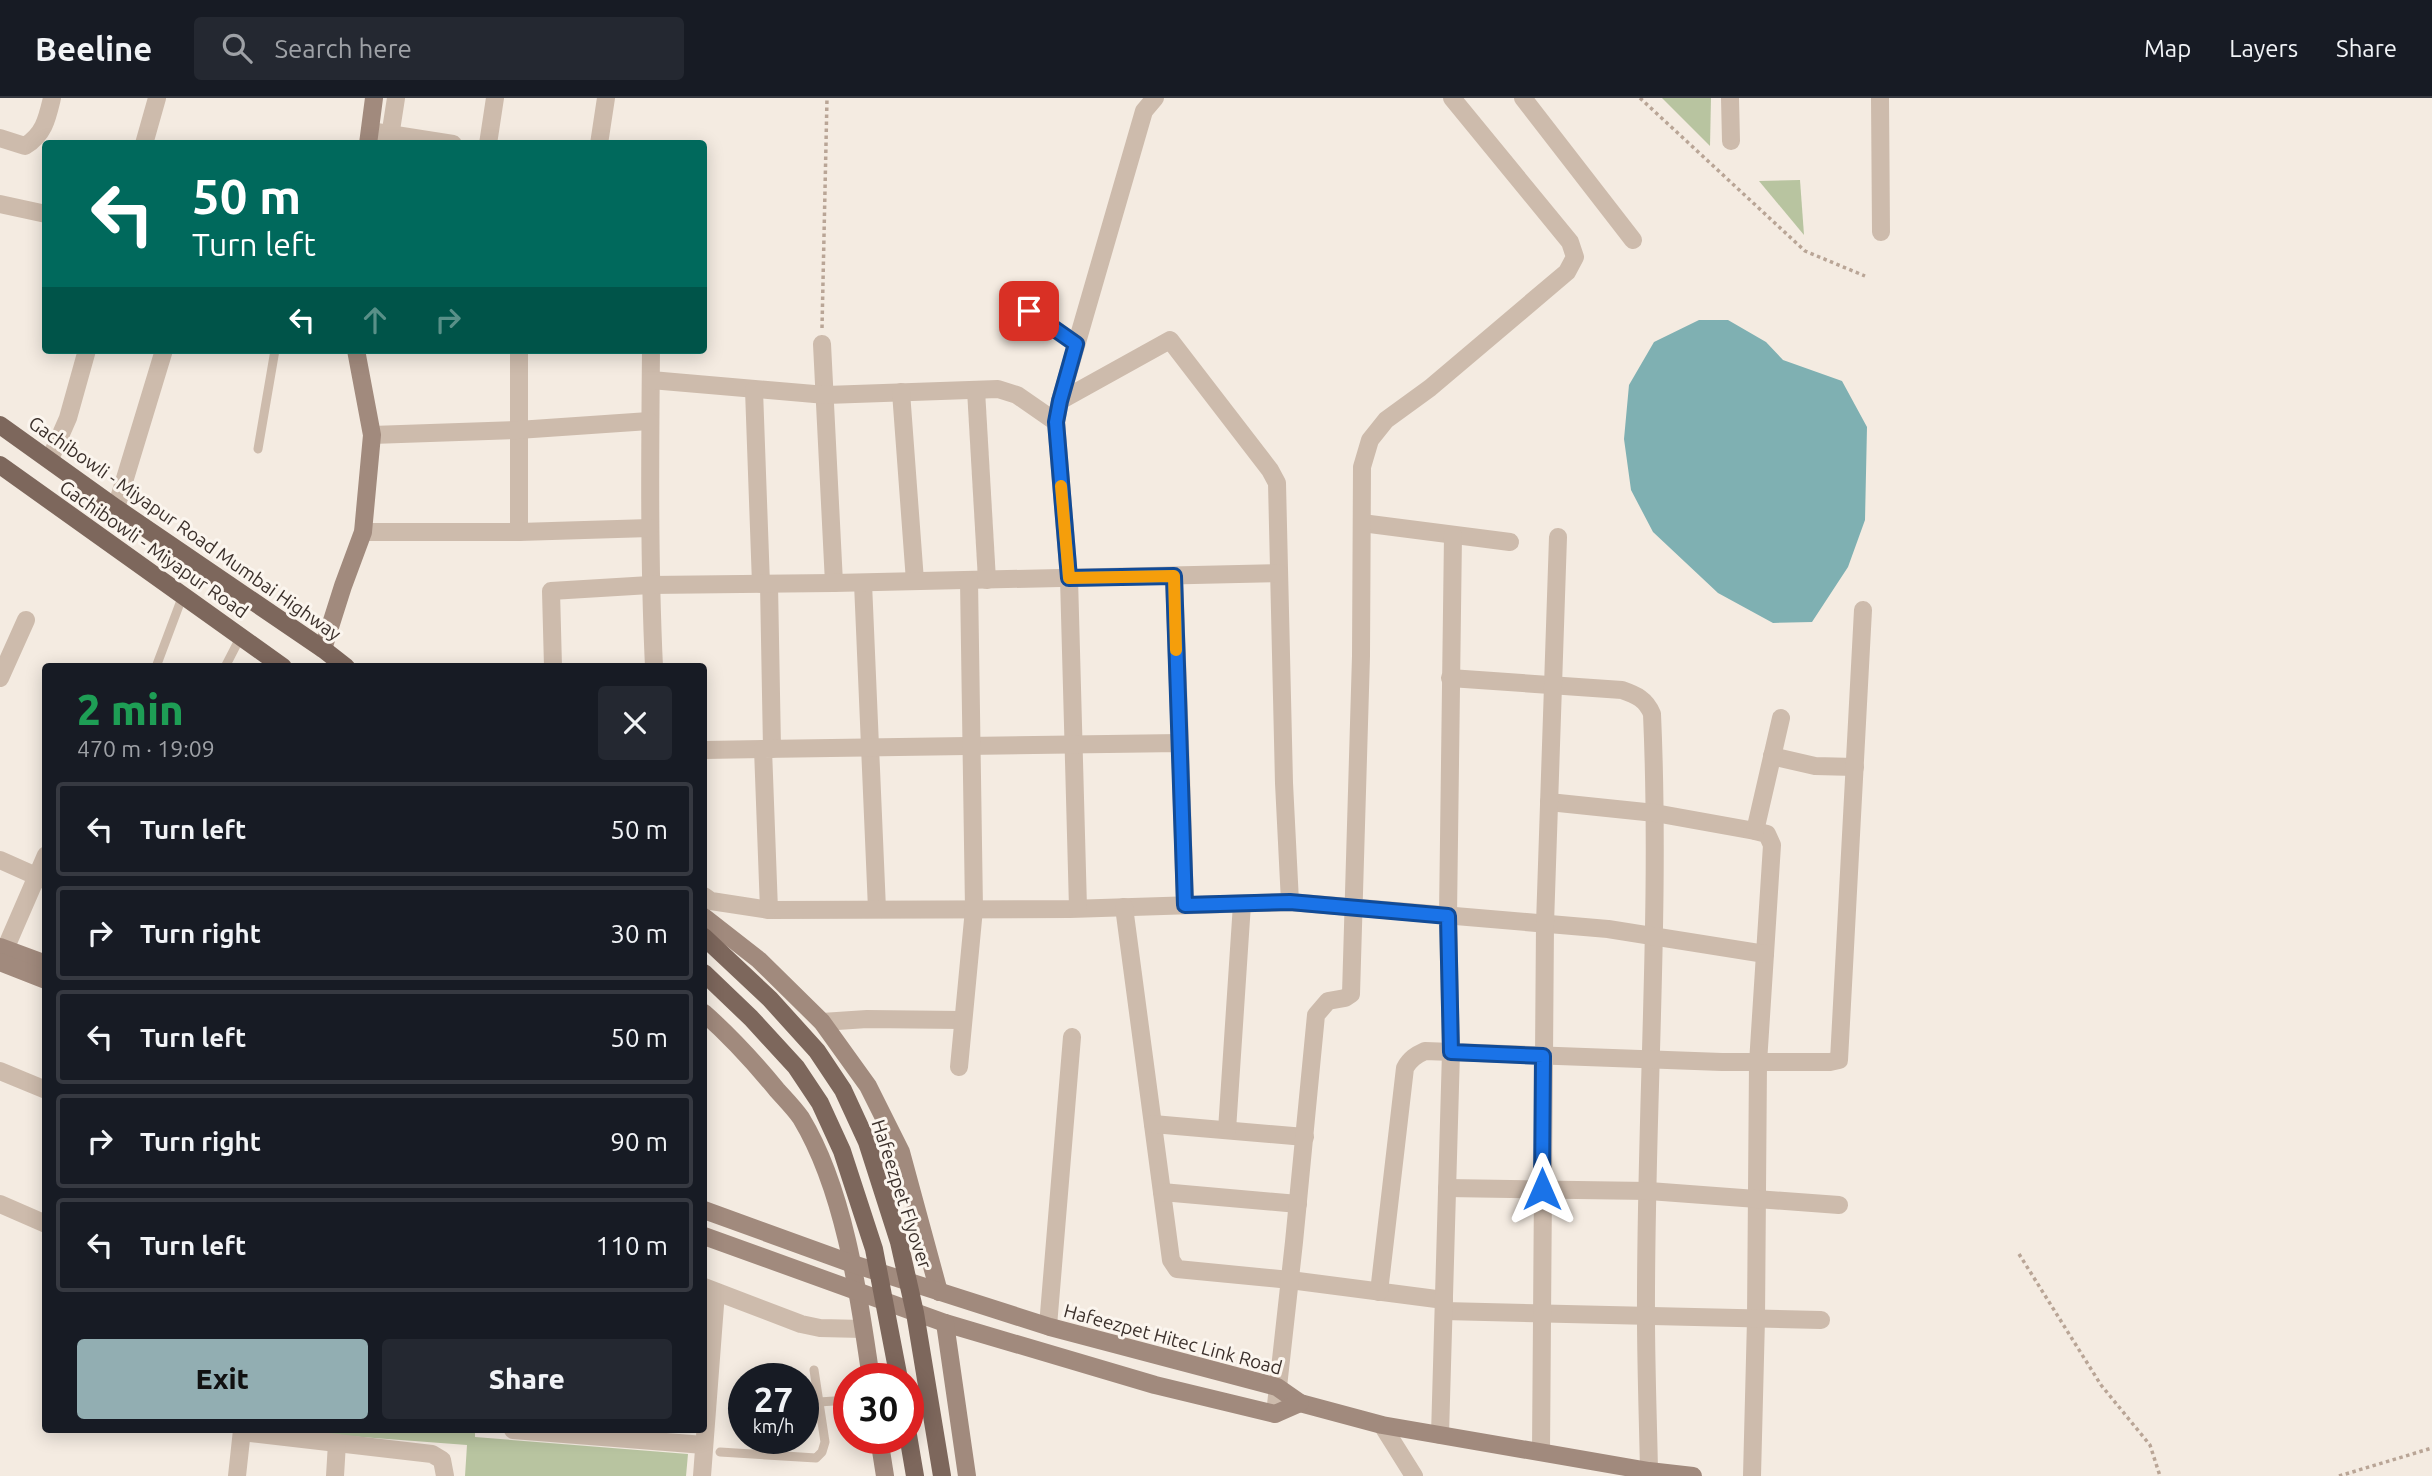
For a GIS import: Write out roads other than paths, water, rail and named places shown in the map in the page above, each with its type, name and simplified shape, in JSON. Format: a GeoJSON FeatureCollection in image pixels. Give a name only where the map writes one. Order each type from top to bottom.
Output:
{"type":"FeatureCollection","features":[{"type":"Feature","properties":{"kind":"main road"},"geometry":{"type":"LineString","coordinates":[[369,137],[374,98]]}},
{"type":"Feature","properties":{"kind":"main road"},"geometry":{"type":"LineString","coordinates":[[323,649],[363,532],[372,435],[357,354]]}},
{"type":"Feature","properties":{"kind":"main road","name":"Gachibowli - Miyapur Road Mumbai Highway"},"geometry":{"type":"LineString","coordinates":[[0,425],[341,663]]}},
{"type":"Feature","properties":{"kind":"main road","name":"Gachibowli - Miyapur Road"},"geometry":{"type":"LineString","coordinates":[[0,465],[241,636],[262,660]]}},
{"type":"Feature","properties":{"kind":"main road"},"geometry":{"type":"LineString","coordinates":[[707,919],[759,960],[822,1023],[867,1086],[901,1152],[939,1292]]}},
{"type":"Feature","properties":{"kind":"main road","name":"Hafeezpet Flyover"},"geometry":{"type":"LineString","coordinates":[[707,940],[770,999],[817,1051],[843,1090],[867,1142],[899,1242],[915,1313],[942,1476]]}},
{"type":"Feature","properties":{"kind":"main road"},"geometry":{"type":"LineString","coordinates":[[1,956],[42,963]]}},
{"type":"Feature","properties":{"kind":"main road"},"geometry":{"type":"LineString","coordinates":[[1,956],[42,978]]}},
{"type":"Feature","properties":{"kind":"main road"},"geometry":{"type":"LineString","coordinates":[[707,976],[787,1057],[820,1103],[842,1152],[874,1249],[896,1363]]}},
{"type":"Feature","properties":{"kind":"main road"},"geometry":{"type":"LineString","coordinates":[[707,1016],[725,1032],[800,1117],[814,1145],[837,1202],[868,1363]]}},
{"type":"Feature","properties":{"kind":"main road","name":"Hafeezpet Hitec Link Road"},"geometry":{"type":"LineString","coordinates":[[707,1211],[850,1263],[1050,1327],[1277,1387],[1300,1403],[1382,1425],[1649,1471],[1693,1476]]}},
{"type":"Feature","properties":{"kind":"main road"},"geometry":{"type":"LineString","coordinates":[[707,1237],[945,1323],[1155,1385],[1275,1414],[1300,1403]]}},
{"type":"Feature","properties":{"kind":"main road"},"geometry":{"type":"LineString","coordinates":[[945,1323],[967,1476]]}},
{"type":"Feature","properties":{"kind":"main road"},"geometry":{"type":"LineString","coordinates":[[881,1454],[884,1476]]}},
{"type":"Feature","properties":{"kind":"main road"},"geometry":{"type":"LineString","coordinates":[[911,1454],[915,1476]]}},
{"type":"Feature","properties":{"kind":"street"},"geometry":{"type":"LineString","coordinates":[[0,138],[25,146],[35,139],[46,125],[52,98]]}},
{"type":"Feature","properties":{"kind":"street"},"geometry":{"type":"LineString","coordinates":[[145,140],[157,98]]}},
{"type":"Feature","properties":{"kind":"street"},"geometry":{"type":"LineString","coordinates":[[369,137],[389,139],[396,98]]}},
{"type":"Feature","properties":{"kind":"street"},"geometry":{"type":"LineString","coordinates":[[489,140],[495,98]]}},
{"type":"Feature","properties":{"kind":"street"},"geometry":{"type":"LineString","coordinates":[[600,140],[606,98]]}},
{"type":"Feature","properties":{"kind":"street"},"geometry":{"type":"LineString","coordinates":[[1078,908],[1069,578],[1056,422],[1144,111],[1155,98]]}},
{"type":"Feature","properties":{"kind":"street"},"geometry":{"type":"LineString","coordinates":[[1275,1414],[1316,1015],[1328,1001],[1345,998],[1351,993],[1363,467],[1370,440],[1386,419],[1430,388],[1567,272],[1575,257],[1570,242],[1452,98]]}},
{"type":"Feature","properties":{"kind":"street"},"geometry":{"type":"LineString","coordinates":[[1523,98],[1633,240]]}},
{"type":"Feature","properties":{"kind":"street"},"geometry":{"type":"LineString","coordinates":[[1730,98],[1731,141]]}},
{"type":"Feature","properties":{"kind":"street"},"geometry":{"type":"LineString","coordinates":[[1880,98],[1881,232]]}},
{"type":"Feature","properties":{"kind":"street"},"geometry":{"type":"LineString","coordinates":[[0,204],[42,213]]}},
{"type":"Feature","properties":{"kind":"street"},"geometry":{"type":"LineString","coordinates":[[1060,401],[1170,340],[1270,470],[1277,483],[1284,783],[1290,902]]}},
{"type":"Feature","properties":{"kind":"street"},"geometry":{"type":"LineString","coordinates":[[822,344],[834,583]]}},
{"type":"Feature","properties":{"kind":"street"},"geometry":{"type":"LineString","coordinates":[[50,459],[68,418],[85,354]]}},
{"type":"Feature","properties":{"kind":"street"},"geometry":{"type":"LineString","coordinates":[[116,508],[163,354]]}},
{"type":"Feature","properties":{"kind":"street"},"geometry":{"type":"LineString","coordinates":[[519,354],[519,532]]}},
{"type":"Feature","properties":{"kind":"street"},"geometry":{"type":"LineString","coordinates":[[651,354],[650,585],[654,663]]}},
{"type":"Feature","properties":{"kind":"street"},"geometry":{"type":"LineString","coordinates":[[651,380],[826,394],[998,389],[1017,394],[1056,422]]}},
{"type":"Feature","properties":{"kind":"street"},"geometry":{"type":"LineString","coordinates":[[754,390],[765,584],[769,910]]}},
{"type":"Feature","properties":{"kind":"street"},"geometry":{"type":"LineString","coordinates":[[959,1067],[974,909],[972,746],[978,580],[976,390]]}},
{"type":"Feature","properties":{"kind":"street"},"geometry":{"type":"LineString","coordinates":[[901,392],[915,581]]}},
{"type":"Feature","properties":{"kind":"street"},"geometry":{"type":"LineString","coordinates":[[372,435],[517,430],[649,421]]}},
{"type":"Feature","properties":{"kind":"street"},"geometry":{"type":"LineString","coordinates":[[1362,523],[1510,542]]}},
{"type":"Feature","properties":{"kind":"street"},"geometry":{"type":"LineString","coordinates":[[363,532],[519,532],[650,528]]}},
{"type":"Feature","properties":{"kind":"street"},"geometry":{"type":"LineString","coordinates":[[1440,1435],[1451,1052],[1448,916],[1453,535]]}},
{"type":"Feature","properties":{"kind":"street"},"geometry":{"type":"LineString","coordinates":[[1541,1451],[1545,924],[1558,537]]}},
{"type":"Feature","properties":{"kind":"street"},"geometry":{"type":"LineString","coordinates":[[554,663],[551,591],[650,585],[1279,573]]}},
{"type":"Feature","properties":{"kind":"street"},"geometry":{"type":"LineString","coordinates":[[1174,576],[1185,905]]}},
{"type":"Feature","properties":{"kind":"street"},"geometry":{"type":"LineString","coordinates":[[863,583],[877,909]]}},
{"type":"Feature","properties":{"kind":"street"},"geometry":{"type":"LineString","coordinates":[[1379,1292],[1405,1068],[1410,1059],[1426,1051],[1758,1063],[1839,1060],[1863,610]]}},
{"type":"Feature","properties":{"kind":"street"},"geometry":{"type":"LineString","coordinates":[[0,678],[26,620]]}},
{"type":"Feature","properties":{"kind":"street"},"geometry":{"type":"LineString","coordinates":[[1450,678],[1622,690],[1639,696],[1652,714],[1655,936],[1646,1316],[1649,1471]]}},
{"type":"Feature","properties":{"kind":"street"},"geometry":{"type":"LineString","coordinates":[[1755,831],[1781,718]]}},
{"type":"Feature","properties":{"kind":"street"},"geometry":{"type":"LineString","coordinates":[[707,750],[1180,743]]}},
{"type":"Feature","properties":{"kind":"street"},"geometry":{"type":"LineString","coordinates":[[1772,756],[1815,766],[1855,767]]}},
{"type":"Feature","properties":{"kind":"street"},"geometry":{"type":"LineString","coordinates":[[1549,802],[1655,813],[1755,831],[1767,834],[1772,845],[1758,1063],[1752,1476]]}},
{"type":"Feature","properties":{"kind":"street"},"geometry":{"type":"LineString","coordinates":[[0,860],[41,879],[1,956]]}},
{"type":"Feature","properties":{"kind":"street"},"geometry":{"type":"LineString","coordinates":[[707,898],[769,910],[1078,908],[1290,902],[1608,929],[1765,954]]}},
{"type":"Feature","properties":{"kind":"street"},"geometry":{"type":"LineString","coordinates":[[1227,1130],[1242,904]]}},
{"type":"Feature","properties":{"kind":"street"},"geometry":{"type":"LineString","coordinates":[[1124,907],[1171,1260],[1177,1269],[1290,1280],[1379,1292],[1444,1305],[1542,1313],[1821,1320]]}},
{"type":"Feature","properties":{"kind":"street"},"geometry":{"type":"LineString","coordinates":[[822,1023],[867,1018],[962,1020]]}},
{"type":"Feature","properties":{"kind":"street"},"geometry":{"type":"LineString","coordinates":[[1050,1327],[1072,1037]]}},
{"type":"Feature","properties":{"kind":"street"},"geometry":{"type":"LineString","coordinates":[[0,1071],[42,1088]]}},
{"type":"Feature","properties":{"kind":"street"},"geometry":{"type":"LineString","coordinates":[[1153,1124],[1305,1136]]}},
{"type":"Feature","properties":{"kind":"street"},"geometry":{"type":"LineString","coordinates":[[1447,1188],[1649,1191],[1839,1205]]}},
{"type":"Feature","properties":{"kind":"street"},"geometry":{"type":"LineString","coordinates":[[1162,1192],[1298,1204]]}},
{"type":"Feature","properties":{"kind":"street"},"geometry":{"type":"LineString","coordinates":[[0,1204],[42,1222]]}},
{"type":"Feature","properties":{"kind":"street"},"geometry":{"type":"LineString","coordinates":[[702,1476],[712,1449],[710,1289],[801,1324],[820,1328],[863,1329]]}},
{"type":"Feature","properties":{"kind":"street"},"geometry":{"type":"LineString","coordinates":[[1382,1425],[1414,1476]]}},
{"type":"Feature","properties":{"kind":"street"},"geometry":{"type":"LineString","coordinates":[[237,1476],[242,1433]]}},
{"type":"Feature","properties":{"kind":"street"},"geometry":{"type":"LineString","coordinates":[[258,1433],[432,1454],[442,1460],[445,1476]]}},
{"type":"Feature","properties":{"kind":"street"},"geometry":{"type":"LineString","coordinates":[[590,1433],[712,1449]]}},
{"type":"Feature","properties":{"kind":"street"},"geometry":{"type":"LineString","coordinates":[[335,1476],[337,1443]]}},
{"type":"Feature","properties":{"kind":"lane"},"geometry":{"type":"LineString","coordinates":[[1011,298],[1076,344]]}},
{"type":"Feature","properties":{"kind":"lane"},"geometry":{"type":"LineString","coordinates":[[258,449],[274,354]]}},
{"type":"Feature","properties":{"kind":"lane"},"geometry":{"type":"LineString","coordinates":[[158,663],[183,595]]}},
{"type":"Feature","properties":{"kind":"lane"},"geometry":{"type":"LineString","coordinates":[[227,663],[241,636]]}},
{"type":"Feature","properties":{"kind":"lane"},"geometry":{"type":"LineString","coordinates":[[770,1454],[816,1458],[822,1452],[825,1442],[819,1402],[833,1401]]}},
{"type":"Feature","properties":{"kind":"lane"},"geometry":{"type":"LineString","coordinates":[[712,1449],[728,1450]]}},
{"type":"Feature","properties":{"kind":"water"},"geometry":{"type":"Polygon","coordinates":[[[1699,320],[1728,320],[1766,342],[1783,360],[1842,381],[1867,427],[1865,520],[1848,567],[1812,622],[1773,623],[1718,593],[1653,532],[1631,490],[1624,439],[1629,385],[1654,342],[1699,320]]]}}]}
